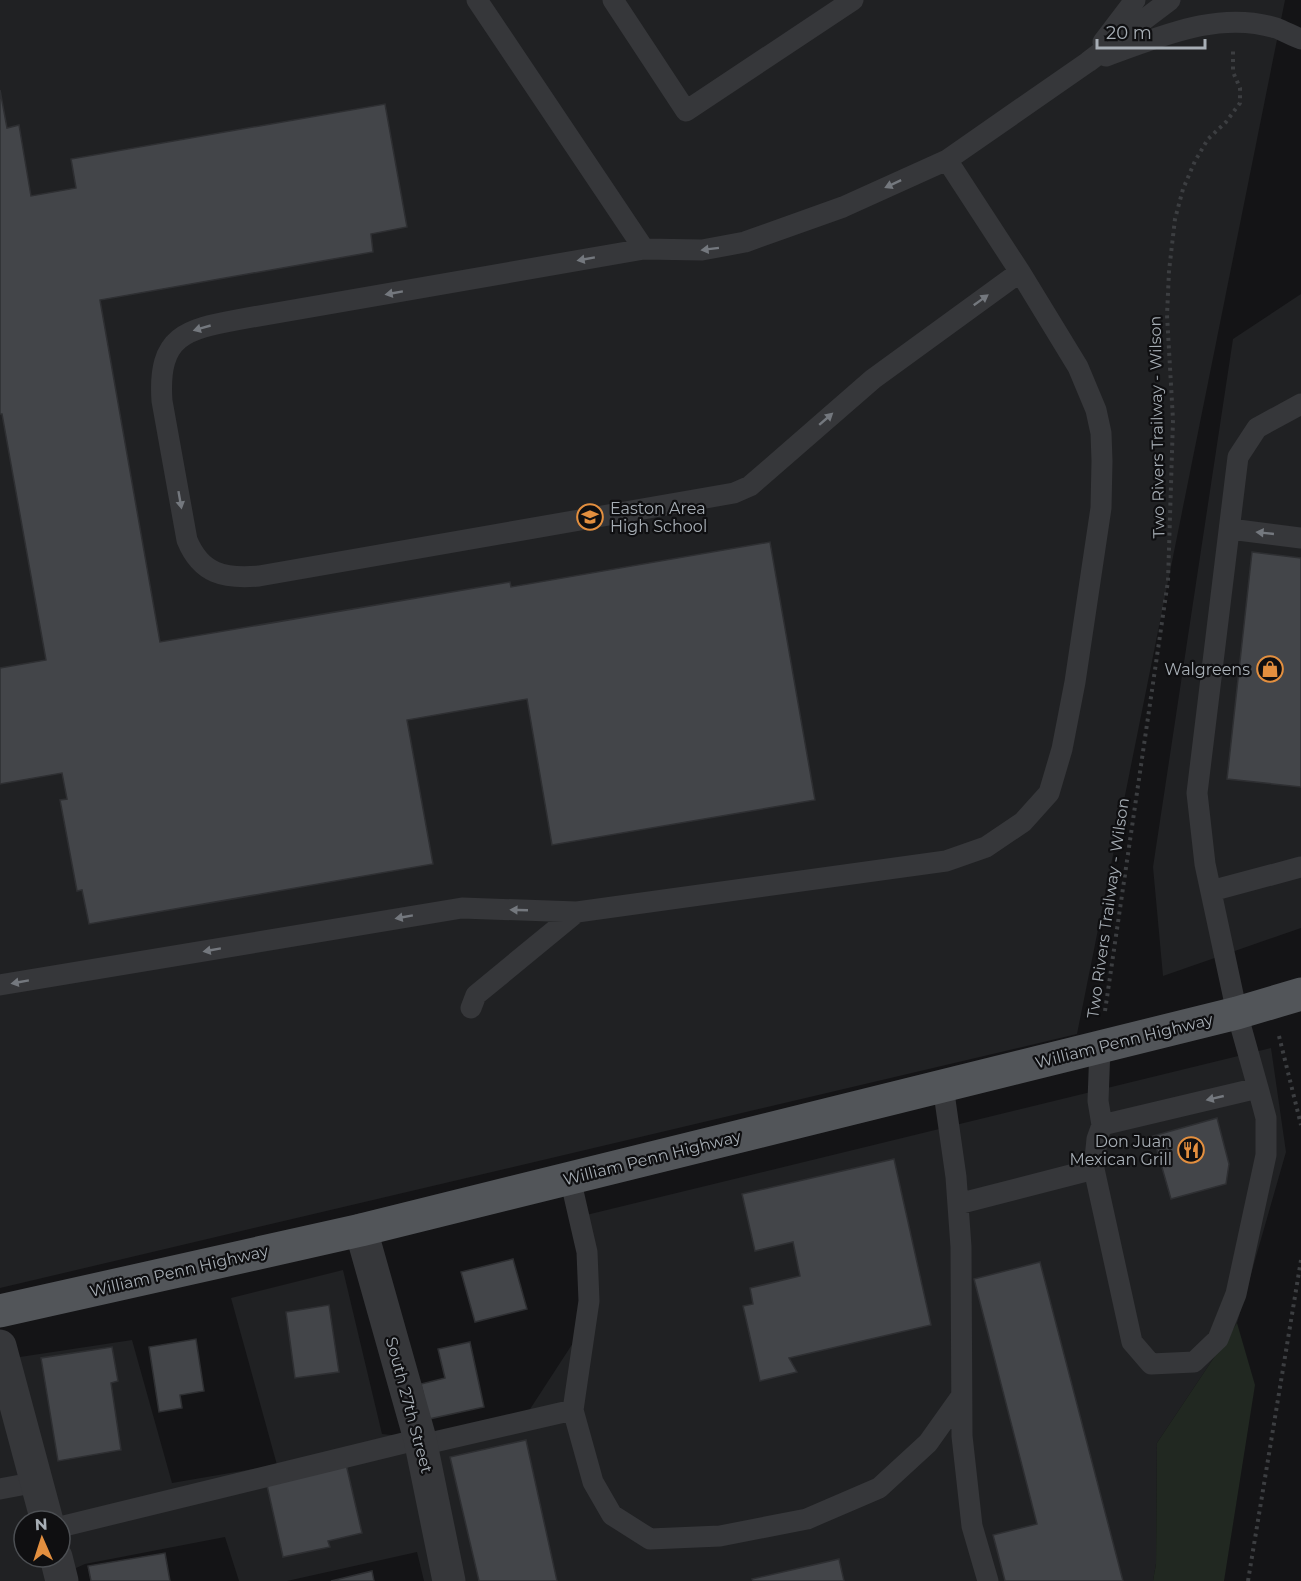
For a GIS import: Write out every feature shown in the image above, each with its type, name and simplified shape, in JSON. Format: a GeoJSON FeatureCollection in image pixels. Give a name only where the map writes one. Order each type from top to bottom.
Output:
{"type":"FeatureCollection","features":[{"type":"Feature","properties":{"kind":"main road","name":"William Penn Highway"},"geometry":{"type":"LineString","coordinates":[[0,1311],[361,1230],[1237,1013],[1286,998]]}},
{"type":"Feature","properties":{"kind":"street","name":"South 27th Street"},"geometry":{"type":"LineString","coordinates":[[361,1230],[421,1442],[449,1581]]}},
{"type":"Feature","properties":{"kind":"street"},"geometry":{"type":"LineString","coordinates":[[0,1346],[44,1509]]}},
{"type":"Feature","properties":{"kind":"lane"},"geometry":{"type":"LineString","coordinates":[[477,0],[644,249]]}},
{"type":"Feature","properties":{"kind":"lane"},"geometry":{"type":"LineString","coordinates":[[613,0],[686,111],[853,0]]}},
{"type":"Feature","properties":{"kind":"lane"},"geometry":{"type":"LineString","coordinates":[[1089,62],[1135,0]]}},
{"type":"Feature","properties":{"kind":"lane"},"geometry":{"type":"LineString","coordinates":[[1020,272],[873,379],[750,486],[734,493],[238,578],[204,567],[193,554],[187,540],[160,380],[164,361],[173,343],[188,332],[247,318],[644,249],[702,250],[745,242],[843,207],[947,160],[1089,62],[1170,0]]}},
{"type":"Feature","properties":{"kind":"lane"},"geometry":{"type":"LineString","coordinates":[[1089,62],[1209,23],[1234,22],[1275,28],[1301,39]]}},
{"type":"Feature","properties":{"kind":"lane"},"geometry":{"type":"LineString","coordinates":[[0,985],[462,908],[577,912],[946,861],[986,847],[1023,822],[1049,793],[1062,749],[1101,508],[1102,442],[1096,410],[1078,367],[947,160]]}},
{"type":"Feature","properties":{"kind":"lane"},"geometry":{"type":"LineString","coordinates":[[1100,1047],[1098,1101],[1102,1125],[1097,1139],[1094,1169],[1132,1341],[1151,1364],[1194,1362],[1218,1339],[1238,1283],[1266,1155],[1266,1118],[1237,1013],[1204,864],[1197,793],[1238,457],[1257,428],[1301,404]]}},
{"type":"Feature","properties":{"kind":"lane"},"geometry":{"type":"LineString","coordinates":[[1230,529],[1301,537]]}},
{"type":"Feature","properties":{"kind":"lane"},"geometry":{"type":"LineString","coordinates":[[1210,891],[1301,867]]}},
{"type":"Feature","properties":{"kind":"lane"},"geometry":{"type":"LineString","coordinates":[[471,1008],[476,995],[577,912]]}},
{"type":"Feature","properties":{"kind":"lane"},"geometry":{"type":"LineString","coordinates":[[943,1086],[956,1178],[961,1247],[962,1436],[972,1526],[988,1581]]}},
{"type":"Feature","properties":{"kind":"lane"},"geometry":{"type":"LineString","coordinates":[[1102,1125],[1258,1088]]}},
{"type":"Feature","properties":{"kind":"lane"},"geometry":{"type":"LineString","coordinates":[[958,1204],[1094,1169]]}},
{"type":"Feature","properties":{"kind":"lane"},"geometry":{"type":"LineString","coordinates":[[570,1178],[587,1252],[589,1301],[573,1410],[593,1482],[612,1515],[650,1539],[720,1536],[807,1519],[879,1488],[928,1443],[960,1398]]}},
{"type":"Feature","properties":{"kind":"lane"},"geometry":{"type":"LineString","coordinates":[[72,1524],[421,1442],[573,1410]]}},
{"type":"Feature","properties":{"kind":"lane"},"geometry":{"type":"LineString","coordinates":[[0,1490],[37,1482]]}},
{"type":"Feature","properties":{"kind":"path","name":"Two Rivers Trailway - Wilson"},"geometry":{"type":"LineString","coordinates":[[1100,1047],[1168,581],[1173,420],[1167,315],[1175,219],[1183,189],[1195,161],[1208,139],[1226,122],[1240,103],[1240,88],[1233,72],[1233,50]]}},
{"type":"Feature","properties":{"kind":"path"},"geometry":{"type":"LineString","coordinates":[[1286,998],[1301,1125]]}},
{"type":"Feature","properties":{"kind":"path"},"geometry":{"type":"LineString","coordinates":[[1248,1581],[1301,1260]]}},
{"type":"Feature","properties":{"kind":"shaded area","name":"Easton Area High School"},"geometry":{"type":"Polygon","coordinates":[[[0,0],[1285,0],[1077,1034],[0,1288],[0,0]]]}},
{"type":"Feature","properties":{"kind":"shaded area"},"geometry":{"type":"Polygon","coordinates":[[[1301,294],[1301,928],[1163,976],[1153,867],[1233,339],[1301,294]]]}},
{"type":"Feature","properties":{"kind":"shaded area"},"geometry":{"type":"Polygon","coordinates":[[[1271,1048],[1286,1152],[1237,1323],[1157,1443],[1156,1564],[1153,1581],[424,1581],[417,1552],[287,1581],[239,1581],[225,1537],[85,1564],[47,1581],[0,1581],[0,1360],[132,1340],[172,1483],[277,1465],[231,1298],[343,1270],[382,1434],[448,1441],[521,1423],[586,1323],[578,1217],[1271,1048]]]}},
{"type":"Feature","properties":{"kind":"shaded area"},"geometry":{"type":"Polygon","coordinates":[[[1237,1323],[1255,1385],[1224,1581],[1153,1581],[1156,1564],[1157,1443],[1237,1323]]]}},
{"type":"Feature","properties":{"kind":"building"},"geometry":{"type":"Polygon","coordinates":[[[0,90],[7,128],[19,125],[31,196],[76,188],[71,159],[385,104],[407,227],[371,234],[373,252],[100,300],[160,642],[510,582],[511,587],[770,542],[815,800],[552,845],[527,699],[407,720],[433,864],[89,924],[82,890],[77,891],[60,800],[67,799],[62,773],[0,784],[0,668],[46,660],[2,414],[0,414],[0,90]]]}},
{"type":"Feature","properties":{"kind":"building","name":"Walgreens"},"geometry":{"type":"Polygon","coordinates":[[[1252,552],[1301,558],[1301,787],[1227,779],[1252,552]]]}},
{"type":"Feature","properties":{"kind":"building","name":"Don Juan Mexican Grill"},"geometry":{"type":"Polygon","coordinates":[[[1217,1118],[1229,1164],[1226,1184],[1171,1199],[1153,1136],[1217,1118]]]}},
{"type":"Feature","properties":{"kind":"building"},"geometry":{"type":"Polygon","coordinates":[[[894,1159],[931,1325],[789,1358],[797,1372],[760,1381],[743,1306],[753,1304],[750,1288],[800,1276],[793,1242],[755,1251],[742,1194],[894,1159]]]}},
{"type":"Feature","properties":{"kind":"building"},"geometry":{"type":"Polygon","coordinates":[[[513,1259],[527,1309],[475,1322],[461,1272],[513,1259]]]}},
{"type":"Feature","properties":{"kind":"building"},"geometry":{"type":"Polygon","coordinates":[[[1040,1262],[1123,1581],[1005,1581],[993,1535],[1037,1524],[974,1279],[1040,1262]]]}},
{"type":"Feature","properties":{"kind":"building"},"geometry":{"type":"Polygon","coordinates":[[[329,1305],[339,1372],[295,1378],[286,1312],[329,1305]]]}},
{"type":"Feature","properties":{"kind":"building"},"geometry":{"type":"Polygon","coordinates":[[[196,1339],[204,1391],[180,1395],[182,1408],[159,1412],[149,1347],[196,1339]]]}},
{"type":"Feature","properties":{"kind":"building"},"geometry":{"type":"Polygon","coordinates":[[[470,1342],[484,1407],[429,1419],[421,1384],[445,1378],[438,1349],[470,1342]]]}},
{"type":"Feature","properties":{"kind":"building"},"geometry":{"type":"Polygon","coordinates":[[[112,1347],[118,1381],[111,1383],[121,1450],[58,1461],[41,1358],[112,1347]]]}},
{"type":"Feature","properties":{"kind":"building"},"geometry":{"type":"Polygon","coordinates":[[[526,1440],[557,1581],[479,1581],[450,1457],[526,1440]]]}},
{"type":"Feature","properties":{"kind":"building"},"geometry":{"type":"Polygon","coordinates":[[[346,1464],[362,1533],[328,1541],[330,1547],[283,1557],[266,1481],[346,1464]]]}},
{"type":"Feature","properties":{"kind":"building"},"geometry":{"type":"Polygon","coordinates":[[[165,1553],[170,1581],[91,1581],[88,1566],[165,1553]]]}},
{"type":"Feature","properties":{"kind":"building"},"geometry":{"type":"Polygon","coordinates":[[[839,1559],[844,1581],[753,1581],[752,1579],[839,1559]]]}},
{"type":"Feature","properties":{"kind":"building"},"geometry":{"type":"Polygon","coordinates":[[[372,1571],[374,1581],[331,1581],[372,1571]]]}},
{"type":"Feature","properties":{"kind":"place","name":"Easton Area High School"},"geometry":{"type":"Point","coordinates":[590,517]}},
{"type":"Feature","properties":{"kind":"place","name":"Walgreens"},"geometry":{"type":"Point","coordinates":[1270,669]}},
{"type":"Feature","properties":{"kind":"place","name":"Don Juan Mexican Grill"},"geometry":{"type":"Point","coordinates":[1191,1150]}}]}
